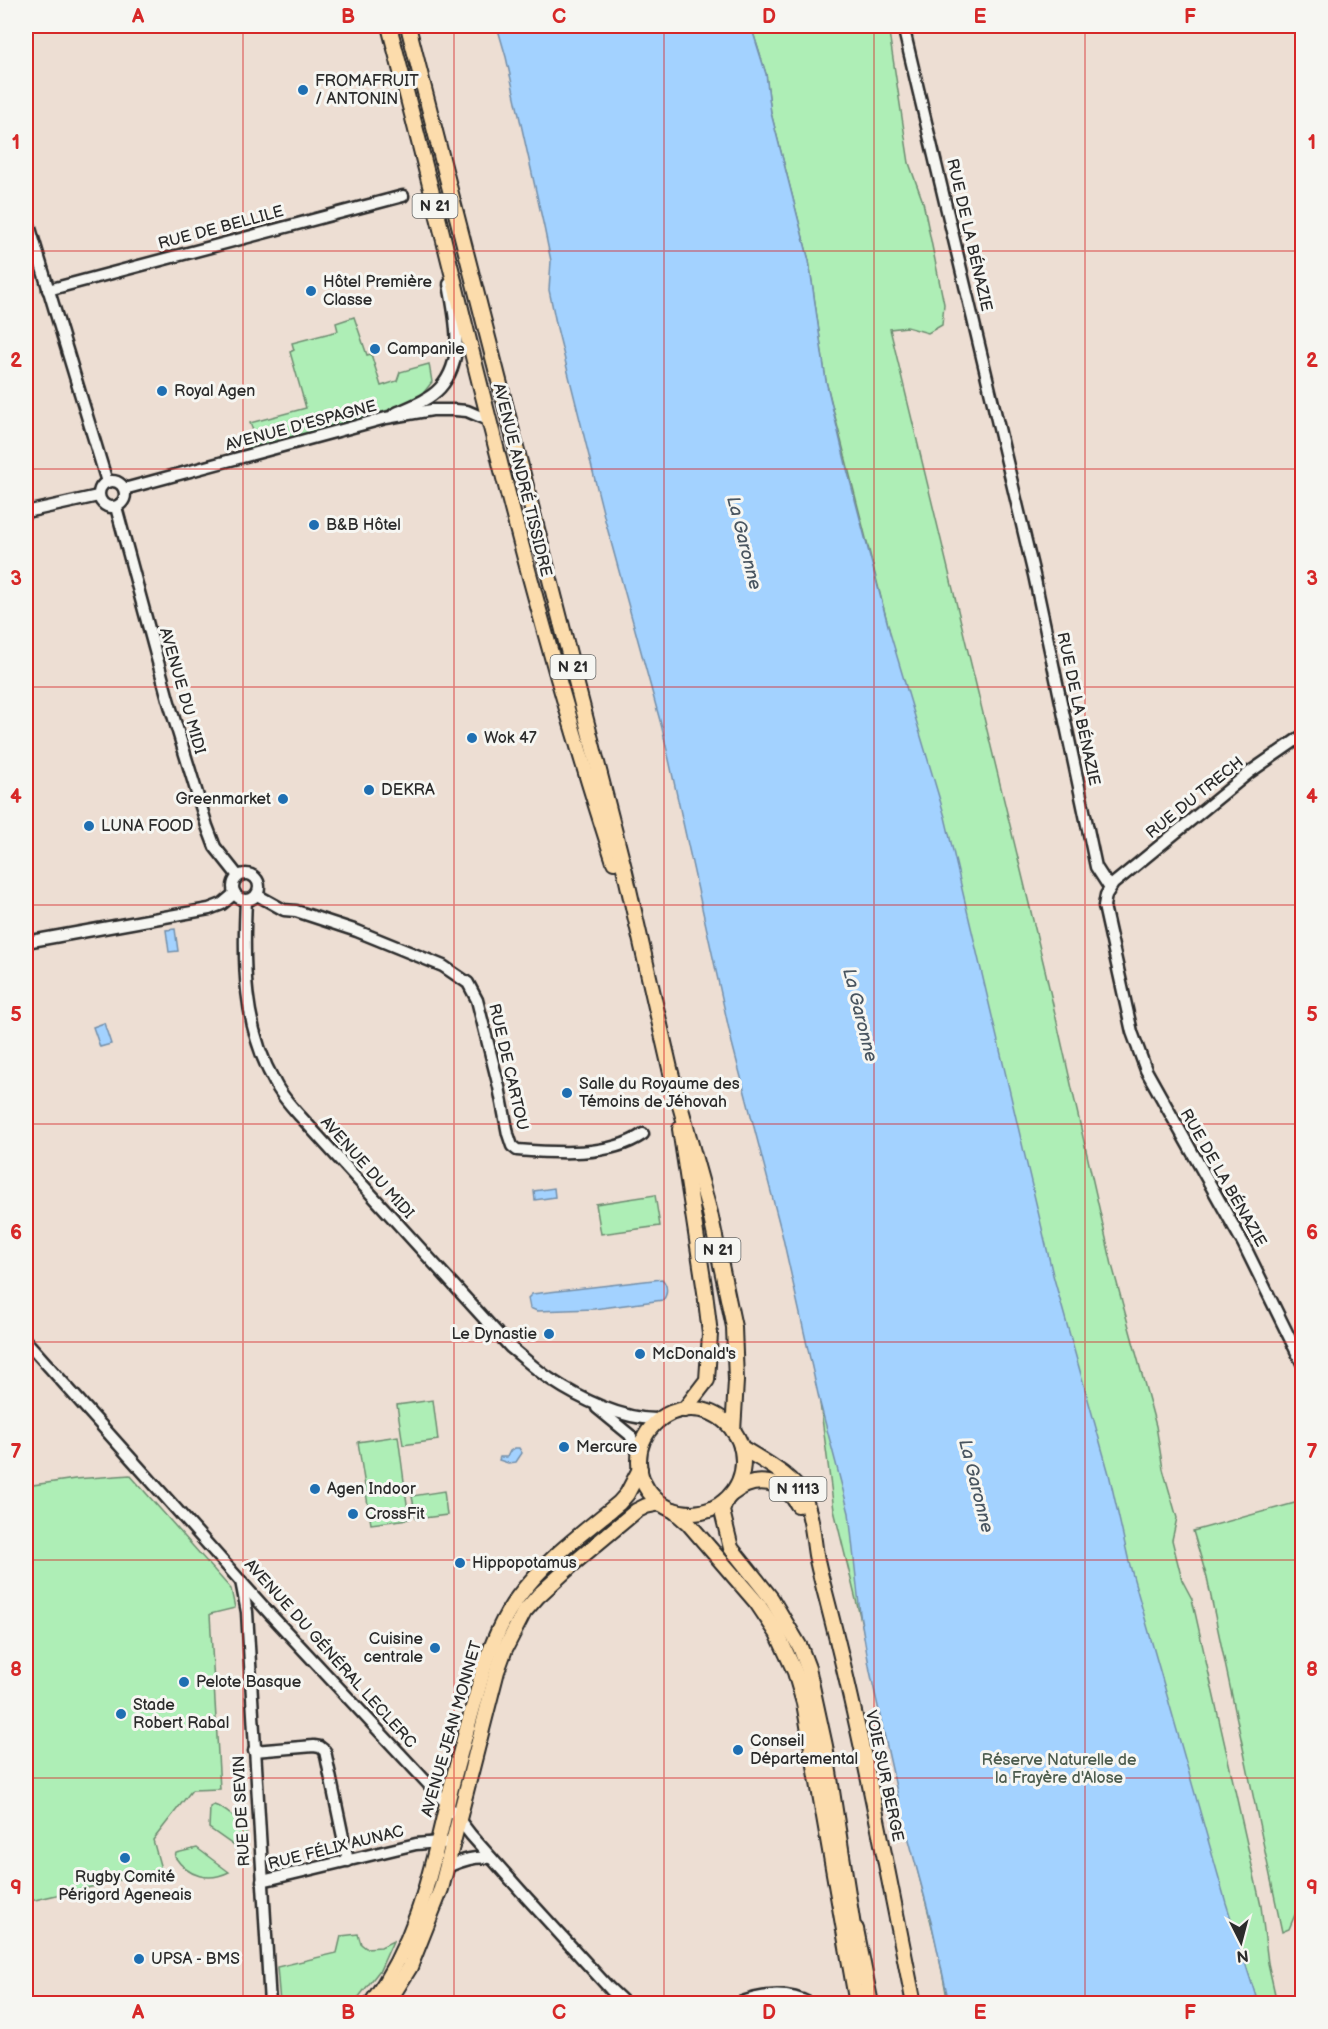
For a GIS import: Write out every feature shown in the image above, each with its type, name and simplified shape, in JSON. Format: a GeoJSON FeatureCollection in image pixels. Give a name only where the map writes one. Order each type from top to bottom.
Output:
{"type":"FeatureCollection","features":[{"type":"Feature","properties":{"kind":"main road","name":"AVENUE ANDRÉ TISSIDRE"},"geometry":{"type":"LineString","coordinates":[[389,26],[531,586],[580,755],[639,938]]}},
{"type":"Feature","properties":{"kind":"main road","name":"AVENUE ANDRÉ TISSIDRE"},"geometry":{"type":"LineString","coordinates":[[408,26],[625,872],[671,1073],[703,1183],[733,1316],[737,1357],[733,1431]]}},
{"type":"Feature","properties":{"kind":"main road","name":"AVENUE ANDRÉ TISSIDRE"},"geometry":{"type":"LineString","coordinates":[[671,1073],[709,1318],[707,1380],[684,1410]]}},
{"type":"Feature","properties":{"kind":"main road"},"geometry":{"type":"LineString","coordinates":[[857,2004],[804,1703],[795,1672],[777,1633],[758,1603],[688,1522],[647,1490],[640,1463],[642,1442],[647,1432],[667,1414],[684,1410],[710,1414],[733,1431],[741,1447],[742,1463],[739,1479],[722,1511],[731,1548],[771,1598],[800,1647],[808,1668],[825,1746],[864,2004]]}},
{"type":"Feature","properties":{"kind":"main road","name":"N 1113"},"geometry":{"type":"LineString","coordinates":[[741,1447],[779,1471],[795,1485],[803,1496],[808,1509],[817,1557]]}},
{"type":"Feature","properties":{"kind":"main road","name":"AVENUE JEAN MONNET"},"geometry":{"type":"LineString","coordinates":[[371,2004],[390,1977],[406,1946],[421,1906],[484,1667],[498,1630],[516,1599],[526,1587],[561,1552],[627,1494],[640,1463]]}},
{"type":"Feature","properties":{"kind":"main road","name":"N 1113"},"geometry":{"type":"LineString","coordinates":[[729,1497],[743,1485],[755,1482],[772,1483],[784,1488],[792,1495],[800,1509],[817,1557]]}},
{"type":"Feature","properties":{"kind":"main road"},"geometry":{"type":"LineString","coordinates":[[674,1510],[687,1513],[701,1512],[714,1508],[729,1497]]}},
{"type":"Feature","properties":{"kind":"main road","name":"AVENUE JEAN MONNET"},"geometry":{"type":"LineString","coordinates":[[387,2004],[410,1967],[441,1889],[497,1671],[505,1648],[524,1612],[575,1562],[636,1511],[661,1503]]}},
{"type":"Feature","properties":{"kind":"main road","name":"VOIE SUR BERGE"},"geometry":{"type":"LineString","coordinates":[[817,1557],[848,1681],[914,2004]]}},
{"type":"Feature","properties":{"kind":"main road"},"geometry":{"type":"LineString","coordinates":[[851,1908],[871,2004]]}},
{"type":"Feature","properties":{"kind":"street","name":"RUE DE LA BÉNAZIE"},"geometry":{"type":"LineString","coordinates":[[903,26],[1035,575],[1096,867],[1109,887],[1104,906],[1137,1050],[1155,1089],[1259,1273],[1302,1363]]}},
{"type":"Feature","properties":{"kind":"street"},"geometry":{"type":"LineString","coordinates":[[386,418],[439,389],[451,371],[457,342],[456,324],[432,192]]}},
{"type":"Feature","properties":{"kind":"street","name":"RUE DE BELLILE"},"geometry":{"type":"LineString","coordinates":[[48,290],[403,196]]}},
{"type":"Feature","properties":{"kind":"street"},"geometry":{"type":"LineString","coordinates":[[26,215],[107,482]]}},
{"type":"Feature","properties":{"kind":"street","name":"AVENUE D'ESPAGNE"},"geometry":{"type":"LineString","coordinates":[[124,489],[386,418],[432,410],[455,410],[467,411],[488,420]]}},
{"type":"Feature","properties":{"kind":"street"},"geometry":{"type":"LineString","coordinates":[[115,481],[124,489],[122,501],[116,507],[104,505],[98,496],[100,487],[107,482],[115,481]]}},
{"type":"Feature","properties":{"kind":"street"},"geometry":{"type":"LineString","coordinates":[[26,512],[98,496]]}},
{"type":"Feature","properties":{"kind":"street","name":"AVENUE DU MIDI"},"geometry":{"type":"LineString","coordinates":[[116,507],[168,699],[207,826],[215,847],[238,876]]}},
{"type":"Feature","properties":{"kind":"street","name":"RUE DU TRECH"},"geometry":{"type":"LineString","coordinates":[[1109,887],[1250,772],[1302,736]]}},
{"type":"Feature","properties":{"kind":"street"},"geometry":{"type":"LineString","coordinates":[[247,873],[256,877],[260,888],[257,895],[246,900],[238,897],[233,886],[238,876],[247,873]]}},
{"type":"Feature","properties":{"kind":"street"},"geometry":{"type":"LineString","coordinates":[[26,942],[190,913],[222,904],[235,893]]}},
{"type":"Feature","properties":{"kind":"street","name":"RUE DE CARTOU"},"geometry":{"type":"LineString","coordinates":[[257,895],[285,910],[296,911],[357,931],[442,966],[468,983],[477,1000],[499,1087],[508,1134],[512,1146],[517,1150],[568,1152],[612,1148],[632,1142],[644,1134]]}},
{"type":"Feature","properties":{"kind":"street","name":"AVENUE DU MIDI"},"geometry":{"type":"LineString","coordinates":[[246,900],[245,975],[250,1011],[258,1048],[275,1085],[300,1116],[505,1342],[549,1379],[580,1395],[631,1417],[659,1419]]}},
{"type":"Feature","properties":{"kind":"street","name":"AVENUE DU GÉNÉRAL LECLERC"},"geometry":{"type":"LineString","coordinates":[[26,1341],[241,1580],[447,1803],[491,1858],[626,2004]]}},
{"type":"Feature","properties":{"kind":"street","name":"AVENUE DU MIDI"},"geometry":{"type":"LineString","coordinates":[[580,1395],[630,1435],[640,1463]]}},
{"type":"Feature","properties":{"kind":"street","name":"RUE DE SEVIN"},"geometry":{"type":"LineString","coordinates":[[241,1580],[247,1612],[270,2004]]}},
{"type":"Feature","properties":{"kind":"street"},"geometry":{"type":"LineString","coordinates":[[254,1751],[314,1746],[325,1751],[348,1861]]}},
{"type":"Feature","properties":{"kind":"street","name":"RUE FÉLIX AUNAC"},"geometry":{"type":"LineString","coordinates":[[262,1881],[416,1844],[439,1842],[454,1844]]}},
{"type":"Feature","properties":{"kind":"street"},"geometry":{"type":"LineString","coordinates":[[447,1867],[465,1859],[491,1858]]}},
{"type":"Feature","properties":{"kind":"street","name":"AVENUE DU GÉNÉRAL LECLERC"},"geometry":{"type":"LineString","coordinates":[[610,1989],[618,2004]]}},
{"type":"Feature","properties":{"kind":"street"},"geometry":{"type":"LineString","coordinates":[[737,2004],[772,1995],[788,1996],[812,2004]]}},
{"type":"Feature","properties":{"kind":"green space","name":"Réserve Naturelle de la Frayère d'Alose"},"geometry":{"type":"Polygon","coordinates":[[[751,26],[888,26],[909,163],[923,202],[944,304],[942,325],[928,333],[907,327],[890,329],[1046,974],[1112,1265],[1156,1426],[1163,1469],[1177,1518],[1172,1540],[1182,1580],[1192,1599],[1261,1906],[1268,1963],[1277,2003],[948,2003],[938,1950],[905,1821],[866,1641],[834,1510],[820,1403],[890,633],[826,381],[809,261],[771,113],[766,74],[751,26]]]}},
{"type":"Feature","properties":{"kind":"green space"},"geometry":{"type":"Polygon","coordinates":[[[354,317],[367,355],[371,354],[381,386],[397,381],[400,372],[429,364],[432,382],[421,396],[391,409],[250,450],[245,445],[243,437],[254,433],[250,423],[306,408],[290,352],[294,350],[292,343],[338,331],[336,323],[354,317]]]}},
{"type":"Feature","properties":{"kind":"green space"},"geometry":{"type":"Polygon","coordinates":[[[655,1195],[660,1226],[601,1234],[596,1204],[655,1195]]]}},
{"type":"Feature","properties":{"kind":"green space"},"geometry":{"type":"Polygon","coordinates":[[[433,1400],[438,1440],[403,1445],[397,1405],[433,1400]]]}},
{"type":"Feature","properties":{"kind":"green space"},"geometry":{"type":"Polygon","coordinates":[[[398,1436],[409,1519],[371,1524],[358,1442],[398,1436]]]}},
{"type":"Feature","properties":{"kind":"green space","name":"Stade Robert Rabal"},"geometry":{"type":"Polygon","coordinates":[[[130,1475],[231,1589],[235,1608],[210,1614],[220,1789],[192,1790],[153,1840],[161,1869],[26,1902],[26,1486],[75,1479],[130,1475]]]}},
{"type":"Feature","properties":{"kind":"green space"},"geometry":{"type":"Polygon","coordinates":[[[444,1491],[447,1515],[416,1519],[412,1496],[444,1491]]]}},
{"type":"Feature","properties":{"kind":"green space"},"geometry":{"type":"Polygon","coordinates":[[[1302,1501],[1302,1898],[1289,1929],[1282,1932],[1207,1578],[1193,1531],[1302,1501]]]}},
{"type":"Feature","properties":{"kind":"green space"},"geometry":{"type":"Polygon","coordinates":[[[214,1805],[236,1819],[246,1831],[247,1840],[243,1852],[209,1828],[210,1807],[214,1805]]]}},
{"type":"Feature","properties":{"kind":"green space"},"geometry":{"type":"Polygon","coordinates":[[[197,1848],[229,1872],[214,1877],[199,1876],[186,1869],[175,1857],[176,1853],[197,1848]]]}},
{"type":"Feature","properties":{"kind":"green space"},"geometry":{"type":"Polygon","coordinates":[[[358,1934],[361,1944],[366,1948],[381,1947],[393,1941],[380,1970],[354,2003],[280,2003],[277,1967],[337,1953],[341,1936],[358,1934]]]}},
{"type":"Feature","properties":{"kind":"water","name":"La Garonne"},"geometry":{"type":"Polygon","coordinates":[[[497,26],[751,26],[766,74],[771,113],[809,261],[826,381],[847,469],[890,633],[945,817],[1053,1275],[1109,1474],[1129,1562],[1226,1903],[1258,2003],[949,2003],[931,1921],[902,1814],[870,1671],[860,1614],[849,1513],[820,1403],[782,1234],[732,1043],[662,728],[605,520],[557,328],[549,290],[551,261],[506,57],[497,26]]]}},
{"type":"Feature","properties":{"kind":"water"},"geometry":{"type":"Polygon","coordinates":[[[175,929],[178,951],[169,952],[166,930],[175,929]]]}},
{"type":"Feature","properties":{"kind":"water"},"geometry":{"type":"Polygon","coordinates":[[[104,1023],[111,1044],[100,1047],[93,1027],[104,1023]]]}},
{"type":"Feature","properties":{"kind":"water"},"geometry":{"type":"Polygon","coordinates":[[[554,1188],[555,1197],[535,1200],[534,1191],[554,1188]]]}},
{"type":"Feature","properties":{"kind":"water"},"geometry":{"type":"Polygon","coordinates":[[[662,1279],[667,1290],[663,1300],[594,1309],[537,1311],[530,1308],[528,1298],[532,1294],[662,1279]]]}},
{"type":"Feature","properties":{"kind":"water"},"geometry":{"type":"Polygon","coordinates":[[[515,1448],[519,1448],[522,1453],[516,1462],[508,1463],[499,1460],[500,1457],[507,1457],[515,1448]]]}},
{"type":"Feature","properties":{"kind":"place","name":"FROMAFRUIT / ANTONIN"},"geometry":{"type":"Point","coordinates":[303,90]}},
{"type":"Feature","properties":{"kind":"place","name":"Hôtel Première Classe"},"geometry":{"type":"Point","coordinates":[311,291]}},
{"type":"Feature","properties":{"kind":"place","name":"Campanile"},"geometry":{"type":"Point","coordinates":[375,349]}},
{"type":"Feature","properties":{"kind":"place","name":"Royal Agen"},"geometry":{"type":"Point","coordinates":[162,391]}},
{"type":"Feature","properties":{"kind":"place","name":"B&B Hôtel"},"geometry":{"type":"Point","coordinates":[314,525]}},
{"type":"Feature","properties":{"kind":"place","name":"Wok 47"},"geometry":{"type":"Point","coordinates":[472,738]}},
{"type":"Feature","properties":{"kind":"place","name":"DEKRA"},"geometry":{"type":"Point","coordinates":[369,790]}},
{"type":"Feature","properties":{"kind":"place","name":"Greenmarket"},"geometry":{"type":"Point","coordinates":[283,799]}},
{"type":"Feature","properties":{"kind":"place","name":"LUNA FOOD"},"geometry":{"type":"Point","coordinates":[89,826]}},
{"type":"Feature","properties":{"kind":"place","name":"Salle du Royaume des Témoins de Jéhovah"},"geometry":{"type":"Point","coordinates":[567,1093]}},
{"type":"Feature","properties":{"kind":"place","name":"Le Dynastie"},"geometry":{"type":"Point","coordinates":[549,1334]}},
{"type":"Feature","properties":{"kind":"place","name":"McDonald's"},"geometry":{"type":"Point","coordinates":[640,1354]}},
{"type":"Feature","properties":{"kind":"place","name":"Mercure"},"geometry":{"type":"Point","coordinates":[564,1447]}},
{"type":"Feature","properties":{"kind":"place","name":"Agen Indoor"},"geometry":{"type":"Point","coordinates":[315,1489]}},
{"type":"Feature","properties":{"kind":"place","name":"CrossFit"},"geometry":{"type":"Point","coordinates":[353,1514]}},
{"type":"Feature","properties":{"kind":"place","name":"Hippopotamus"},"geometry":{"type":"Point","coordinates":[460,1563]}},
{"type":"Feature","properties":{"kind":"place","name":"Cuisine centrale"},"geometry":{"type":"Point","coordinates":[435,1648]}},
{"type":"Feature","properties":{"kind":"place","name":"Pelote Basque"},"geometry":{"type":"Point","coordinates":[184,1682]}},
{"type":"Feature","properties":{"kind":"place","name":"Stade Robert Rabal"},"geometry":{"type":"Point","coordinates":[121,1714]}},
{"type":"Feature","properties":{"kind":"place","name":"Conseil Départemental"},"geometry":{"type":"Point","coordinates":[738,1750]}},
{"type":"Feature","properties":{"kind":"place","name":"Rugby Comité Périgord Ageneais"},"geometry":{"type":"Point","coordinates":[125,1858]}},
{"type":"Feature","properties":{"kind":"place","name":"UPSA - BMS"},"geometry":{"type":"Point","coordinates":[139,1959]}}]}
